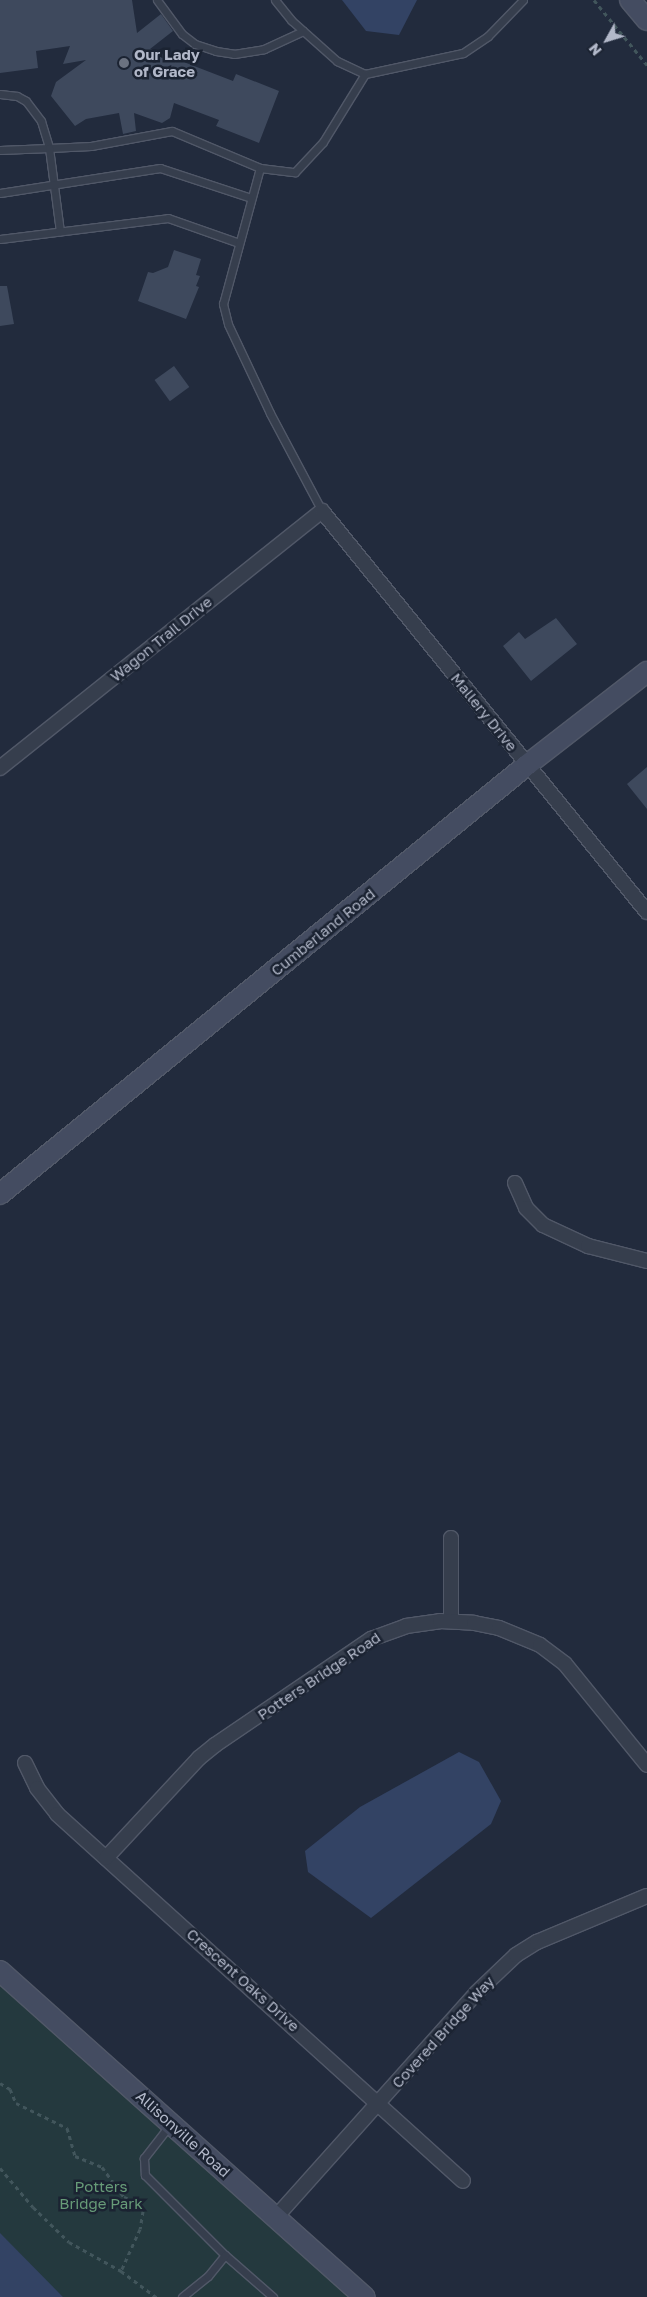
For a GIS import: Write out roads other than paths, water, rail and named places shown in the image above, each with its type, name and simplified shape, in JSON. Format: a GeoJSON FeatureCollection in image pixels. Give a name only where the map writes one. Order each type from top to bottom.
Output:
{"type":"FeatureCollection","features":[{"type":"Feature","properties":{"kind":"street"},"geometry":{"type":"LineString","coordinates":[[630,0],[647,20]]}},
{"type":"Feature","properties":{"kind":"street","name":"Mallery Drive"},"geometry":{"type":"LineString","coordinates":[[322,511],[647,912]]}},
{"type":"Feature","properties":{"kind":"street","name":"Wagon Trail Drive"},"geometry":{"type":"LineString","coordinates":[[0,768],[322,511]]}},
{"type":"Feature","properties":{"kind":"street","name":"Cumberland Road"},"geometry":{"type":"LineString","coordinates":[[0,1194],[527,765],[647,672]]}},
{"type":"Feature","properties":{"kind":"street"},"geometry":{"type":"LineString","coordinates":[[516,1183],[526,1208],[543,1225],[588,1246],[647,1261]]}},
{"type":"Feature","properties":{"kind":"street"},"geometry":{"type":"LineString","coordinates":[[451,1538],[452,1620]]}},
{"type":"Feature","properties":{"kind":"street","name":"Potters Bridge Road"},"geometry":{"type":"LineString","coordinates":[[106,1858],[199,1758],[215,1745],[371,1639],[406,1626],[452,1620],[499,1628],[553,1654],[602,1707],[647,1766]]}},
{"type":"Feature","properties":{"kind":"street","name":"Crescent Oaks Drive"},"geometry":{"type":"LineString","coordinates":[[25,1763],[46,1801],[106,1858],[463,2181]]}},
{"type":"Feature","properties":{"kind":"street","name":"Covered Bridge Way"},"geometry":{"type":"LineString","coordinates":[[276,2217],[476,1993],[516,1955],[537,1942],[647,1896]]}},
{"type":"Feature","properties":{"kind":"street","name":"Allisonville Road"},"geometry":{"type":"LineString","coordinates":[[0,1971],[365,2297]]}},
{"type":"Feature","properties":{"kind":"lane"},"geometry":{"type":"LineString","coordinates":[[157,0],[182,34],[195,44],[216,51],[234,54],[264,49],[303,31]]}},
{"type":"Feature","properties":{"kind":"lane"},"geometry":{"type":"LineString","coordinates":[[275,0],[303,31],[337,61],[365,74],[463,53],[488,36],[524,0]]}},
{"type":"Feature","properties":{"kind":"lane"},"geometry":{"type":"LineString","coordinates":[[0,150],[91,146],[172,131],[260,168],[295,172],[323,142],[365,74]]}},
{"type":"Feature","properties":{"kind":"lane"},"geometry":{"type":"LineString","coordinates":[[0,94],[17,96],[26,101],[41,121],[49,148],[51,186],[60,231]]}},
{"type":"Feature","properties":{"kind":"lane"},"geometry":{"type":"LineString","coordinates":[[0,193],[160,168],[251,198]]}},
{"type":"Feature","properties":{"kind":"lane"},"geometry":{"type":"LineString","coordinates":[[260,168],[223,304],[228,324],[297,468],[322,511]]}},
{"type":"Feature","properties":{"kind":"lane"},"geometry":{"type":"LineString","coordinates":[[0,238],[168,218],[239,243]]}},
{"type":"Feature","properties":{"kind":"lane"},"geometry":{"type":"LineString","coordinates":[[171,2124],[144,2158],[145,2175],[225,2255],[274,2297]]}},
{"type":"Feature","properties":{"kind":"lane"},"geometry":{"type":"LineString","coordinates":[[182,2297],[208,2276],[225,2255]]}},
{"type":"Feature","properties":{"kind":"water"},"geometry":{"type":"Polygon","coordinates":[[[342,0],[417,0],[399,35],[366,31],[342,0]]]}},
{"type":"Feature","properties":{"kind":"water"},"geometry":{"type":"Polygon","coordinates":[[[459,1752],[479,1762],[501,1801],[491,1824],[371,1918],[308,1872],[305,1851],[360,1807],[459,1752]]]}},
{"type":"Feature","properties":{"kind":"water"},"geometry":{"type":"Polygon","coordinates":[[[0,2233],[63,2297],[0,2297],[0,2233]]]}},
{"type":"Feature","properties":{"kind":"place","name":"Our Lady of Grace"},"geometry":{"type":"Point","coordinates":[124,63]}},
{"type":"Feature","properties":{"kind":"park label","name":"Potters Bridge Park"},"geometry":{"type":"Point","coordinates":[101,2194]}}]}
